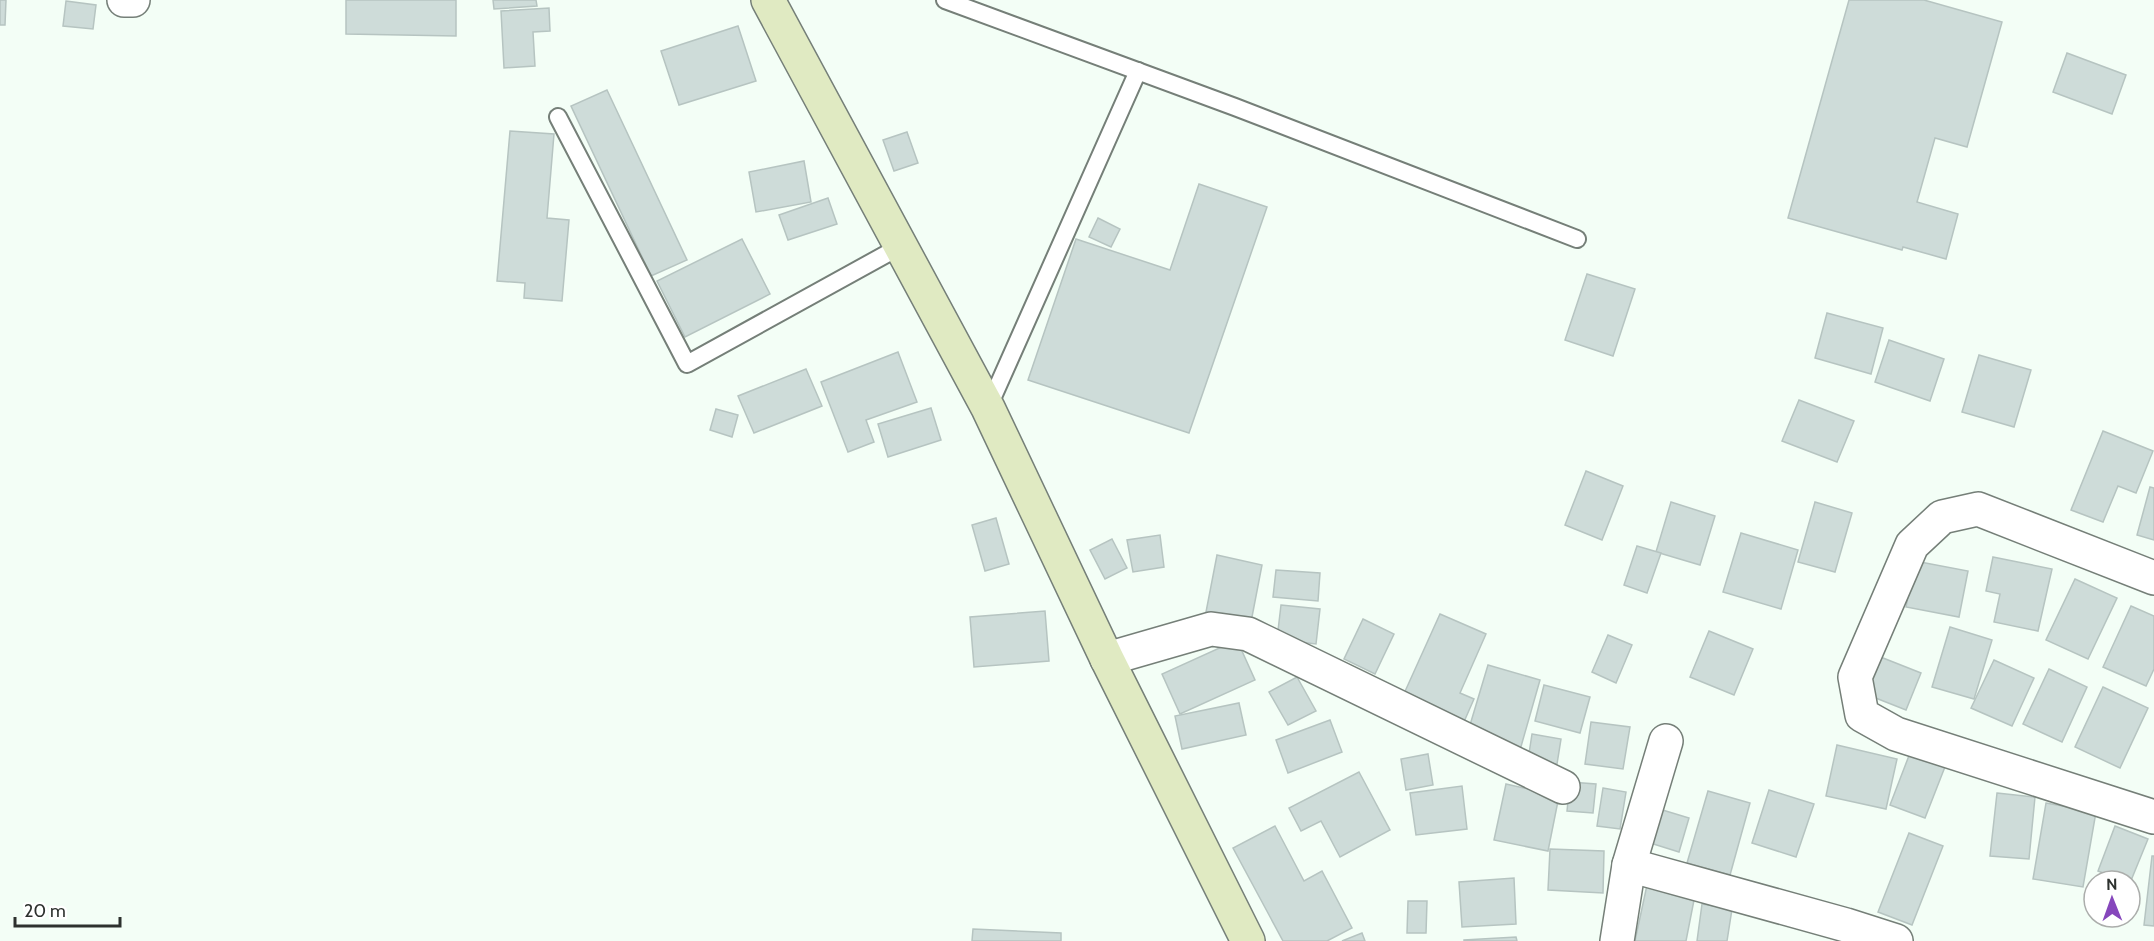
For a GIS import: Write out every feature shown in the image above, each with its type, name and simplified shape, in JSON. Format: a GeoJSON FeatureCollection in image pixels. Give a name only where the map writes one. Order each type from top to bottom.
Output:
{"type":"FeatureCollection","features":[{"type":"Feature","properties":{"kind":"main road"},"geometry":{"type":"LineString","coordinates":[[768,0],[988,408],[1107,659],[1248,941]]}},
{"type":"Feature","properties":{"kind":"street"},"geometry":{"type":"LineString","coordinates":[[124,0],[133,0]]}},
{"type":"Feature","properties":{"kind":"street"},"geometry":{"type":"LineString","coordinates":[[2154,578],[1978,509],[1942,517],[1912,545],[1855,677],[1862,715],[1896,734],[2154,818]]}},
{"type":"Feature","properties":{"kind":"street"},"geometry":{"type":"LineString","coordinates":[[1107,659],[1211,629],[1248,634],[1563,787]]}},
{"type":"Feature","properties":{"kind":"street"},"geometry":{"type":"LineString","coordinates":[[1617,941],[1629,865],[1666,741]]}},
{"type":"Feature","properties":{"kind":"street"},"geometry":{"type":"LineString","coordinates":[[1629,865],[1896,941]]}},
{"type":"Feature","properties":{"kind":"lane"},"geometry":{"type":"LineString","coordinates":[[945,0],[1246,111],[1577,239]]}},
{"type":"Feature","properties":{"kind":"lane"},"geometry":{"type":"LineString","coordinates":[[988,408],[1138,71]]}},
{"type":"Feature","properties":{"kind":"lane"},"geometry":{"type":"LineString","coordinates":[[558,117],[687,364],[901,246]]}},
{"type":"Feature","properties":{"kind":"building"},"geometry":{"type":"Polygon","coordinates":[[[0,0],[6,0],[5,25],[0,25],[0,0]]]}},
{"type":"Feature","properties":{"kind":"building"},"geometry":{"type":"Polygon","coordinates":[[[346,0],[456,0],[456,36],[346,34],[346,0]]]}},
{"type":"Feature","properties":{"kind":"building"},"geometry":{"type":"Polygon","coordinates":[[[493,0],[536,0],[537,6],[494,9],[493,0]]]}},
{"type":"Feature","properties":{"kind":"building"},"geometry":{"type":"Polygon","coordinates":[[[1849,0],[1924,0],[2002,22],[1967,147],[1935,138],[1917,202],[1958,214],[1946,259],[1903,247],[1902,250],[1788,218],[1849,0]]]}},
{"type":"Feature","properties":{"kind":"building"},"geometry":{"type":"Polygon","coordinates":[[[66,1],[96,5],[93,29],[63,26],[66,1]]]}},
{"type":"Feature","properties":{"kind":"building"},"geometry":{"type":"Polygon","coordinates":[[[549,8],[550,31],[533,32],[535,66],[504,68],[501,11],[549,8]]]}},
{"type":"Feature","properties":{"kind":"building"},"geometry":{"type":"Polygon","coordinates":[[[738,26],[756,81],[679,105],[661,51],[738,26]]]}},
{"type":"Feature","properties":{"kind":"building"},"geometry":{"type":"Polygon","coordinates":[[[2067,53],[2126,75],[2112,114],[2053,92],[2067,53]]]}},
{"type":"Feature","properties":{"kind":"building"},"geometry":{"type":"Polygon","coordinates":[[[607,90],[687,260],[651,276],[571,106],[607,90]]]}},
{"type":"Feature","properties":{"kind":"building"},"geometry":{"type":"Polygon","coordinates":[[[510,131],[554,134],[547,218],[569,220],[562,301],[524,298],[525,283],[497,281],[510,131]]]}},
{"type":"Feature","properties":{"kind":"building"},"geometry":{"type":"Polygon","coordinates":[[[907,132],[918,163],[894,171],[883,140],[907,132]]]}},
{"type":"Feature","properties":{"kind":"building"},"geometry":{"type":"Polygon","coordinates":[[[804,161],[811,202],[756,212],[749,172],[804,161]]]}},
{"type":"Feature","properties":{"kind":"building"},"geometry":{"type":"Polygon","coordinates":[[[1199,184],[1267,207],[1189,433],[1028,380],[1076,239],[1170,270],[1199,184]]]}},
{"type":"Feature","properties":{"kind":"building"},"geometry":{"type":"Polygon","coordinates":[[[828,198],[837,224],[788,240],[779,215],[828,198]]]}},
{"type":"Feature","properties":{"kind":"building"},"geometry":{"type":"Polygon","coordinates":[[[1098,218],[1120,229],[1111,247],[1089,237],[1098,218]]]}},
{"type":"Feature","properties":{"kind":"building"},"geometry":{"type":"Polygon","coordinates":[[[742,239],[770,294],[685,337],[657,281],[742,239]]]}},
{"type":"Feature","properties":{"kind":"building"},"geometry":{"type":"Polygon","coordinates":[[[1587,274],[1635,289],[1613,356],[1565,340],[1587,274]]]}},
{"type":"Feature","properties":{"kind":"building"},"geometry":{"type":"Polygon","coordinates":[[[1827,313],[1883,328],[1871,374],[1815,358],[1827,313]]]}},
{"type":"Feature","properties":{"kind":"building"},"geometry":{"type":"Polygon","coordinates":[[[1889,340],[1944,359],[1930,401],[1875,382],[1889,340]]]}},
{"type":"Feature","properties":{"kind":"building"},"geometry":{"type":"Polygon","coordinates":[[[898,352],[917,402],[866,420],[874,442],[848,452],[821,382],[898,352]]]}},
{"type":"Feature","properties":{"kind":"building"},"geometry":{"type":"Polygon","coordinates":[[[1979,355],[2031,370],[2014,427],[1962,412],[1979,355]]]}},
{"type":"Feature","properties":{"kind":"building"},"geometry":{"type":"Polygon","coordinates":[[[806,369],[822,406],[754,433],[738,396],[806,369]]]}},
{"type":"Feature","properties":{"kind":"building"},"geometry":{"type":"Polygon","coordinates":[[[1799,400],[1854,421],[1837,462],[1782,441],[1799,400]]]}},
{"type":"Feature","properties":{"kind":"building"},"geometry":{"type":"Polygon","coordinates":[[[931,408],[941,440],[888,457],[878,424],[931,408]]]}},
{"type":"Feature","properties":{"kind":"building"},"geometry":{"type":"Polygon","coordinates":[[[716,409],[738,415],[732,437],[710,430],[716,409]]]}},
{"type":"Feature","properties":{"kind":"building"},"geometry":{"type":"Polygon","coordinates":[[[2103,431],[2153,451],[2136,493],[2118,486],[2103,522],[2071,510],[2103,431]]]}},
{"type":"Feature","properties":{"kind":"building"},"geometry":{"type":"Polygon","coordinates":[[[1586,471],[1623,486],[1602,540],[1565,525],[1586,471]]]}},
{"type":"Feature","properties":{"kind":"building"},"geometry":{"type":"Polygon","coordinates":[[[2150,487],[2154,488],[2154,540],[2137,535],[2150,487]]]}},
{"type":"Feature","properties":{"kind":"building"},"geometry":{"type":"Polygon","coordinates":[[[1671,502],[1715,516],[1700,565],[1656,552],[1671,502]]]}},
{"type":"Feature","properties":{"kind":"building"},"geometry":{"type":"Polygon","coordinates":[[[1815,502],[1852,513],[1835,572],[1798,562],[1815,502]]]}},
{"type":"Feature","properties":{"kind":"building"},"geometry":{"type":"Polygon","coordinates":[[[996,518],[1009,564],[985,571],[972,525],[996,518]]]}},
{"type":"Feature","properties":{"kind":"building"},"geometry":{"type":"Polygon","coordinates":[[[1741,533],[1798,550],[1781,609],[1723,592],[1741,533]]]}},
{"type":"Feature","properties":{"kind":"building"},"geometry":{"type":"Polygon","coordinates":[[[1160,535],[1164,567],[1133,572],[1127,540],[1160,535]]]}},
{"type":"Feature","properties":{"kind":"building"},"geometry":{"type":"Polygon","coordinates":[[[1112,539],[1127,568],[1105,579],[1090,550],[1112,539]]]}},
{"type":"Feature","properties":{"kind":"building"},"geometry":{"type":"Polygon","coordinates":[[[1637,546],[1661,553],[1647,593],[1624,585],[1637,546]]]}},
{"type":"Feature","properties":{"kind":"building"},"geometry":{"type":"Polygon","coordinates":[[[1217,555],[1262,565],[1251,622],[1206,612],[1217,555]]]}},
{"type":"Feature","properties":{"kind":"building"},"geometry":{"type":"Polygon","coordinates":[[[1993,557],[2052,569],[2038,631],[1994,622],[2000,594],[1986,591],[1993,557]]]}},
{"type":"Feature","properties":{"kind":"building"},"geometry":{"type":"Polygon","coordinates":[[[1915,561],[1968,571],[1959,617],[1906,607],[1915,561]]]}},
{"type":"Feature","properties":{"kind":"building"},"geometry":{"type":"Polygon","coordinates":[[[1276,570],[1320,573],[1318,601],[1273,597],[1276,570]]]}},
{"type":"Feature","properties":{"kind":"building"},"geometry":{"type":"Polygon","coordinates":[[[2075,579],[2117,598],[2088,659],[2046,640],[2075,579]]]}},
{"type":"Feature","properties":{"kind":"building"},"geometry":{"type":"Polygon","coordinates":[[[1281,605],[1320,609],[1316,644],[1277,639],[1281,605]]]}},
{"type":"Feature","properties":{"kind":"building"},"geometry":{"type":"Polygon","coordinates":[[[2131,606],[2154,616],[2154,669],[2146,686],[2103,667],[2131,606]]]}},
{"type":"Feature","properties":{"kind":"building"},"geometry":{"type":"Polygon","coordinates":[[[1045,611],[1049,661],[974,667],[970,617],[1045,611]]]}},
{"type":"Feature","properties":{"kind":"building"},"geometry":{"type":"Polygon","coordinates":[[[1440,614],[1486,634],[1460,693],[1474,699],[1463,724],[1402,698],[1440,614]]]}},
{"type":"Feature","properties":{"kind":"building"},"geometry":{"type":"Polygon","coordinates":[[[1363,619],[1394,634],[1375,674],[1344,659],[1363,619]]]}},
{"type":"Feature","properties":{"kind":"building"},"geometry":{"type":"Polygon","coordinates":[[[1950,627],[1992,640],[1974,699],[1932,687],[1950,627]]]}},
{"type":"Feature","properties":{"kind":"building"},"geometry":{"type":"Polygon","coordinates":[[[1709,631],[1753,649],[1734,695],[1690,677],[1709,631]]]}},
{"type":"Feature","properties":{"kind":"building"},"geometry":{"type":"Polygon","coordinates":[[[1608,635],[1632,645],[1616,683],[1592,672],[1608,635]]]}},
{"type":"Feature","properties":{"kind":"building"},"geometry":{"type":"Polygon","coordinates":[[[1237,640],[1255,680],[1180,714],[1162,674],[1237,640]]]}},
{"type":"Feature","properties":{"kind":"building"},"geometry":{"type":"Polygon","coordinates":[[[1873,654],[1921,673],[1906,710],[1858,691],[1873,654]]]}},
{"type":"Feature","properties":{"kind":"building"},"geometry":{"type":"Polygon","coordinates":[[[1994,660],[2034,678],[2012,726],[1971,708],[1994,660]]]}},
{"type":"Feature","properties":{"kind":"building"},"geometry":{"type":"Polygon","coordinates":[[[1488,665],[1540,680],[1520,750],[1467,735],[1488,665]]]}},
{"type":"Feature","properties":{"kind":"building"},"geometry":{"type":"Polygon","coordinates":[[[2049,669],[2087,687],[2062,742],[2023,724],[2049,669]]]}},
{"type":"Feature","properties":{"kind":"building"},"geometry":{"type":"Polygon","coordinates":[[[1297,677],[1316,711],[1288,725],[1269,692],[1297,677]]]}},
{"type":"Feature","properties":{"kind":"building"},"geometry":{"type":"Polygon","coordinates":[[[1544,685],[1590,697],[1580,733],[1535,721],[1544,685]]]}},
{"type":"Feature","properties":{"kind":"building"},"geometry":{"type":"Polygon","coordinates":[[[2103,687],[2148,708],[2120,768],[2075,747],[2103,687]]]}},
{"type":"Feature","properties":{"kind":"building"},"geometry":{"type":"Polygon","coordinates":[[[1239,703],[1246,735],[1182,749],[1175,716],[1239,703]]]}},
{"type":"Feature","properties":{"kind":"building"},"geometry":{"type":"Polygon","coordinates":[[[1330,720],[1342,752],[1288,773],[1276,740],[1330,720]]]}},
{"type":"Feature","properties":{"kind":"building"},"geometry":{"type":"Polygon","coordinates":[[[1591,722],[1630,727],[1623,769],[1585,764],[1591,722]]]}},
{"type":"Feature","properties":{"kind":"building"},"geometry":{"type":"Polygon","coordinates":[[[1532,734],[1561,739],[1557,764],[1528,760],[1532,734]]]}},
{"type":"Feature","properties":{"kind":"building"},"geometry":{"type":"Polygon","coordinates":[[[1915,740],[1950,754],[1925,818],[1890,805],[1915,740]]]}},
{"type":"Feature","properties":{"kind":"building"},"geometry":{"type":"Polygon","coordinates":[[[1837,745],[1897,759],[1886,809],[1826,796],[1837,745]]]}},
{"type":"Feature","properties":{"kind":"building"},"geometry":{"type":"Polygon","coordinates":[[[1428,754],[1433,785],[1406,790],[1401,759],[1428,754]]]}},
{"type":"Feature","properties":{"kind":"building"},"geometry":{"type":"Polygon","coordinates":[[[1359,772],[1390,830],[1340,857],[1321,821],[1301,831],[1289,808],[1359,772]]]}},
{"type":"Feature","properties":{"kind":"building"},"geometry":{"type":"Polygon","coordinates":[[[1570,782],[1596,784],[1593,813],[1567,811],[1570,782]]]}},
{"type":"Feature","properties":{"kind":"building"},"geometry":{"type":"Polygon","coordinates":[[[1506,784],[1559,796],[1548,851],[1494,840],[1506,784]]]}},
{"type":"Feature","properties":{"kind":"building"},"geometry":{"type":"Polygon","coordinates":[[[1462,786],[1467,829],[1416,835],[1410,793],[1462,786]]]}},
{"type":"Feature","properties":{"kind":"building"},"geometry":{"type":"Polygon","coordinates":[[[1603,788],[1626,792],[1620,829],[1597,826],[1603,788]]]}},
{"type":"Feature","properties":{"kind":"building"},"geometry":{"type":"Polygon","coordinates":[[[1769,790],[1814,804],[1796,857],[1752,843],[1769,790]]]}},
{"type":"Feature","properties":{"kind":"building"},"geometry":{"type":"Polygon","coordinates":[[[1708,791],[1750,803],[1730,875],[1687,863],[1708,791]]]}},
{"type":"Feature","properties":{"kind":"building"},"geometry":{"type":"Polygon","coordinates":[[[1997,793],[2035,797],[2029,859],[1990,856],[1997,793]]]}},
{"type":"Feature","properties":{"kind":"building"},"geometry":{"type":"Polygon","coordinates":[[[2046,803],[2096,812],[2086,869],[2082,869],[2082,887],[2033,879],[2046,803]]]}},
{"type":"Feature","properties":{"kind":"building"},"geometry":{"type":"Polygon","coordinates":[[[1656,808],[1689,818],[1679,852],[1647,842],[1656,808]]]}},
{"type":"Feature","properties":{"kind":"building"},"geometry":{"type":"Polygon","coordinates":[[[1275,826],[1304,881],[1322,871],[1352,928],[1327,941],[1283,941],[1233,848],[1275,826]]]}},
{"type":"Feature","properties":{"kind":"building"},"geometry":{"type":"Polygon","coordinates":[[[2115,826],[2148,839],[2136,869],[2099,869],[2115,826]]]}},
{"type":"Feature","properties":{"kind":"building"},"geometry":{"type":"Polygon","coordinates":[[[1909,833],[1943,846],[1912,925],[1878,912],[1909,833]]]}},
{"type":"Feature","properties":{"kind":"building"},"geometry":{"type":"Polygon","coordinates":[[[1550,849],[1604,851],[1603,893],[1548,890],[1550,849]]]}},
{"type":"Feature","properties":{"kind":"building"},"geometry":{"type":"Polygon","coordinates":[[[2152,856],[2154,856],[2154,926],[2144,925],[2152,856]]]}},
{"type":"Feature","properties":{"kind":"building"},"geometry":{"type":"Polygon","coordinates":[[[1514,878],[1516,924],[1462,927],[1459,882],[1514,878]]]}},
{"type":"Feature","properties":{"kind":"building"},"geometry":{"type":"Polygon","coordinates":[[[1647,885],[1695,895],[1686,941],[1635,941],[1647,885]]]}},
{"type":"Feature","properties":{"kind":"building"},"geometry":{"type":"Polygon","coordinates":[[[1408,901],[1427,901],[1426,933],[1407,933],[1408,901]]]}},
{"type":"Feature","properties":{"kind":"building"},"geometry":{"type":"Polygon","coordinates":[[[1702,904],[1732,909],[1727,941],[1697,941],[1702,904]]]}},
{"type":"Feature","properties":{"kind":"building"},"geometry":{"type":"Polygon","coordinates":[[[973,929],[1061,933],[1061,941],[972,941],[973,929]]]}},
{"type":"Feature","properties":{"kind":"building"},"geometry":{"type":"Polygon","coordinates":[[[1362,933],[1365,941],[1342,941],[1362,933]]]}},
{"type":"Feature","properties":{"kind":"building"},"geometry":{"type":"Polygon","coordinates":[[[1516,937],[1517,941],[1464,941],[1464,940],[1516,937]]]}}]}
